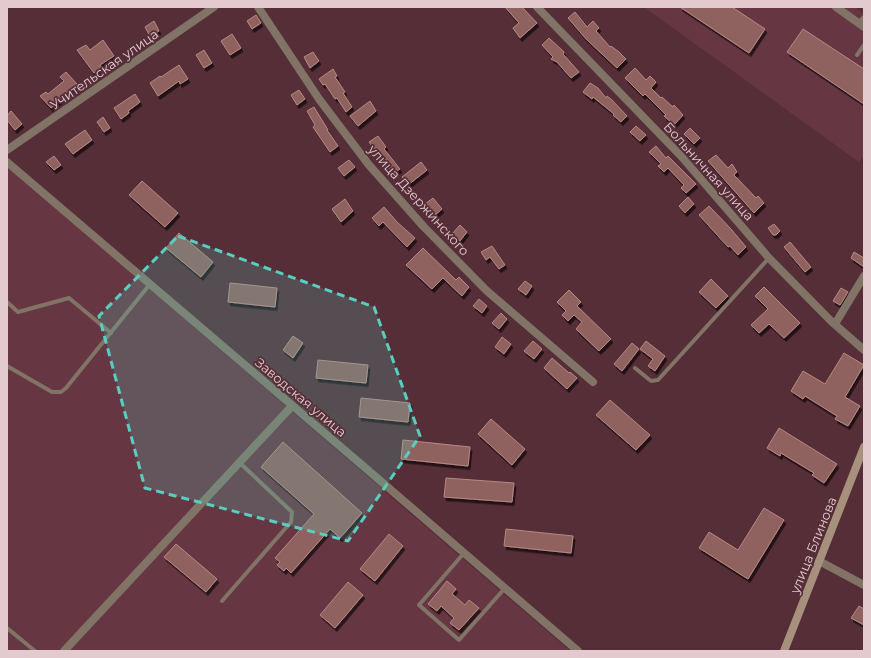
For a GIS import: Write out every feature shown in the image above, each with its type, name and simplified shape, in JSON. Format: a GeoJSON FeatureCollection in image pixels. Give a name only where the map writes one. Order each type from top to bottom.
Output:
{"type":"FeatureCollection","features":[{"type":"Feature","properties":{"kind":"main road","name":"улица Блинова"},"geometry":{"type":"LineString","coordinates":[[784,651],[864,447]]}},
{"type":"Feature","properties":{"kind":"street","name":"Учительская улица"},"geometry":{"type":"LineString","coordinates":[[7,150],[214,7]]}},
{"type":"Feature","properties":{"kind":"street","name":"улица Дзержинского"},"geometry":{"type":"LineString","coordinates":[[258,7],[319,99],[369,165],[424,227],[487,291],[593,382]]}},
{"type":"Feature","properties":{"kind":"street","name":"Больничная улица"},"geometry":{"type":"LineString","coordinates":[[537,7],[681,156],[769,258],[835,324],[864,350]]}},
{"type":"Feature","properties":{"kind":"street"},"geometry":{"type":"LineString","coordinates":[[836,7],[862,22]]}},
{"type":"Feature","properties":{"kind":"street","name":"Заводская улица"},"geometry":{"type":"LineString","coordinates":[[7,162],[578,651]]}},
{"type":"Feature","properties":{"kind":"street"},"geometry":{"type":"LineString","coordinates":[[835,324],[864,276]]}},
{"type":"Feature","properties":{"kind":"street"},"geometry":{"type":"LineString","coordinates":[[64,651],[292,406]]}},
{"type":"Feature","properties":{"kind":"street"},"geometry":{"type":"LineString","coordinates":[[819,561],[864,585]]}},
{"type":"Feature","properties":{"kind":"lane"},"geometry":{"type":"LineString","coordinates":[[857,55],[864,45]]}},
{"type":"Feature","properties":{"kind":"lane"},"geometry":{"type":"LineString","coordinates":[[635,368],[651,381],[658,380],[769,258]]}},
{"type":"Feature","properties":{"kind":"lane"},"geometry":{"type":"LineString","coordinates":[[7,366],[52,392],[61,392],[66,388],[150,284]]}},
{"type":"Feature","properties":{"kind":"lane"},"geometry":{"type":"LineString","coordinates":[[7,302],[18,312],[69,298],[111,333]]}},
{"type":"Feature","properties":{"kind":"lane"},"geometry":{"type":"LineString","coordinates":[[222,601],[291,522],[292,512],[239,462]]}},
{"type":"Feature","properties":{"kind":"lane"},"geometry":{"type":"LineString","coordinates":[[464,553],[419,605],[459,640],[505,588]]}},
{"type":"Feature","properties":{"kind":"lane"},"geometry":{"type":"LineString","coordinates":[[7,628],[35,651]]}},
{"type":"Feature","properties":{"kind":"highlighted area"},"geometry":{"type":"Polygon","coordinates":[[[178,236],[374,307],[420,436],[348,541],[145,488],[99,316],[178,236]]]}},
{"type":"Feature","properties":{"kind":"shaded area"},"geometry":{"type":"Polygon","coordinates":[[[644,7],[855,7],[864,14],[864,155],[859,162],[644,7]]]}},
{"type":"Feature","properties":{"kind":"shaded area"},"geometry":{"type":"Polygon","coordinates":[[[7,166],[570,651],[7,651],[7,166]]]}},
{"type":"Feature","properties":{"kind":"building"},"geometry":{"type":"Polygon","coordinates":[[[505,7],[522,7],[537,23],[520,38],[513,28],[519,23],[505,7]]]}},
{"type":"Feature","properties":{"kind":"building"},"geometry":{"type":"Polygon","coordinates":[[[680,7],[732,7],[765,29],[749,53],[680,7]]]}},
{"type":"Feature","properties":{"kind":"building"},"geometry":{"type":"Polygon","coordinates":[[[575,12],[587,27],[593,21],[599,28],[596,31],[610,47],[611,46],[619,52],[626,59],[617,68],[587,40],[568,18],[575,12]]]}},
{"type":"Feature","properties":{"kind":"building"},"geometry":{"type":"Polygon","coordinates":[[[256,15],[261,23],[252,29],[247,21],[256,15]]]}},
{"type":"Feature","properties":{"kind":"building"},"geometry":{"type":"Polygon","coordinates":[[[154,21],[159,31],[151,38],[145,27],[154,21]]]}},
{"type":"Feature","properties":{"kind":"building"},"geometry":{"type":"Polygon","coordinates":[[[803,29],[864,69],[864,104],[787,52],[803,29]]]}},
{"type":"Feature","properties":{"kind":"building"},"geometry":{"type":"Polygon","coordinates":[[[232,34],[241,48],[230,55],[221,41],[232,34]]]}},
{"type":"Feature","properties":{"kind":"building"},"geometry":{"type":"Polygon","coordinates":[[[549,38],[564,52],[563,54],[579,72],[571,78],[557,62],[551,59],[553,57],[542,45],[549,38]]]}},
{"type":"Feature","properties":{"kind":"building"},"geometry":{"type":"Polygon","coordinates":[[[103,40],[114,56],[100,65],[101,67],[94,73],[77,50],[86,45],[90,50],[103,40]]]}},
{"type":"Feature","properties":{"kind":"building"},"geometry":{"type":"Polygon","coordinates":[[[204,50],[212,63],[204,68],[196,55],[204,50]]]}},
{"type":"Feature","properties":{"kind":"building"},"geometry":{"type":"Polygon","coordinates":[[[313,52],[319,61],[310,68],[304,57],[313,52]]]}},
{"type":"Feature","properties":{"kind":"building"},"geometry":{"type":"Polygon","coordinates":[[[179,65],[188,79],[180,84],[179,81],[158,96],[150,83],[179,65]]]}},
{"type":"Feature","properties":{"kind":"building"},"geometry":{"type":"Polygon","coordinates":[[[635,68],[646,80],[650,76],[656,82],[651,88],[673,107],[674,105],[683,115],[674,125],[645,94],[643,96],[625,78],[635,68]]]}},
{"type":"Feature","properties":{"kind":"building"},"geometry":{"type":"Polygon","coordinates":[[[333,69],[337,76],[335,77],[345,92],[343,93],[352,107],[346,112],[337,98],[335,99],[325,84],[323,85],[319,79],[333,69]]]}},
{"type":"Feature","properties":{"kind":"building"},"geometry":{"type":"Polygon","coordinates":[[[66,72],[77,84],[51,108],[40,96],[46,92],[48,94],[64,81],[60,77],[66,72]]]}},
{"type":"Feature","properties":{"kind":"building"},"geometry":{"type":"Polygon","coordinates":[[[590,83],[598,88],[606,98],[607,96],[612,100],[627,116],[621,122],[613,115],[614,114],[593,97],[592,99],[583,92],[590,83]]]}},
{"type":"Feature","properties":{"kind":"building"},"geometry":{"type":"Polygon","coordinates":[[[299,90],[305,99],[297,105],[291,95],[299,90]]]}},
{"type":"Feature","properties":{"kind":"building"},"geometry":{"type":"Polygon","coordinates":[[[135,94],[140,102],[128,111],[129,113],[121,119],[114,108],[135,94]]]}},
{"type":"Feature","properties":{"kind":"building"},"geometry":{"type":"Polygon","coordinates":[[[370,101],[376,111],[358,126],[350,116],[370,101]]]}},
{"type":"Feature","properties":{"kind":"building"},"geometry":{"type":"Polygon","coordinates":[[[314,107],[338,146],[330,152],[313,127],[315,125],[307,111],[314,107]]]}},
{"type":"Feature","properties":{"kind":"building"},"geometry":{"type":"Polygon","coordinates":[[[11,111],[22,124],[15,130],[7,120],[7,116],[11,111]]]}},
{"type":"Feature","properties":{"kind":"building"},"geometry":{"type":"Polygon","coordinates":[[[103,117],[110,128],[104,132],[97,122],[103,117]]]}},
{"type":"Feature","properties":{"kind":"building"},"geometry":{"type":"Polygon","coordinates":[[[636,126],[646,135],[640,141],[630,132],[636,126]]]}},
{"type":"Feature","properties":{"kind":"building"},"geometry":{"type":"Polygon","coordinates":[[[690,128],[700,138],[694,144],[684,134],[690,128]]]}},
{"type":"Feature","properties":{"kind":"building"},"geometry":{"type":"Polygon","coordinates":[[[85,130],[92,140],[73,154],[65,144],[85,130]]]}},
{"type":"Feature","properties":{"kind":"building"},"geometry":{"type":"Polygon","coordinates":[[[378,136],[386,147],[384,149],[400,169],[393,174],[369,142],[378,136]]]}},
{"type":"Feature","properties":{"kind":"building"},"geometry":{"type":"Polygon","coordinates":[[[656,146],[666,158],[668,156],[696,184],[686,193],[681,188],[684,185],[668,168],[664,172],[658,166],[661,164],[649,152],[656,146]]]}},
{"type":"Feature","properties":{"kind":"building"},"geometry":{"type":"Polygon","coordinates":[[[716,155],[728,168],[732,164],[737,172],[734,175],[756,198],[758,196],[764,203],[754,213],[708,161],[716,155]]]}},
{"type":"Feature","properties":{"kind":"building"},"geometry":{"type":"Polygon","coordinates":[[[54,156],[61,165],[54,170],[46,162],[54,156]]]}},
{"type":"Feature","properties":{"kind":"building"},"geometry":{"type":"Polygon","coordinates":[[[349,160],[355,167],[344,176],[338,168],[349,160]]]}},
{"type":"Feature","properties":{"kind":"building"},"geometry":{"type":"Polygon","coordinates":[[[421,162],[427,170],[408,185],[402,177],[421,162]]]}},
{"type":"Feature","properties":{"kind":"building"},"geometry":{"type":"Polygon","coordinates":[[[142,181],[178,213],[165,227],[129,195],[142,181]]]}},
{"type":"Feature","properties":{"kind":"building"},"geometry":{"type":"Polygon","coordinates":[[[688,197],[694,204],[685,213],[679,206],[688,197]]]}},
{"type":"Feature","properties":{"kind":"building"},"geometry":{"type":"Polygon","coordinates":[[[433,198],[442,209],[434,216],[425,204],[433,198]]]}},
{"type":"Feature","properties":{"kind":"building"},"geometry":{"type":"Polygon","coordinates":[[[345,199],[353,211],[341,222],[332,209],[345,199]]]}},
{"type":"Feature","properties":{"kind":"building"},"geometry":{"type":"Polygon","coordinates":[[[709,206],[746,247],[738,255],[730,246],[728,247],[699,215],[709,206]]]}},
{"type":"Feature","properties":{"kind":"building"},"geometry":{"type":"Polygon","coordinates":[[[384,207],[397,222],[415,238],[407,247],[383,222],[379,226],[372,218],[384,207]]]}},
{"type":"Feature","properties":{"kind":"building"},"geometry":{"type":"Polygon","coordinates":[[[774,224],[780,231],[776,235],[773,235],[768,228],[774,224]]]}},
{"type":"Feature","properties":{"kind":"building"},"geometry":{"type":"Polygon","coordinates":[[[460,225],[467,232],[460,241],[452,234],[460,225]]]}},
{"type":"Feature","properties":{"kind":"building"},"geometry":{"type":"Polygon","coordinates":[[[179,233],[213,262],[201,277],[166,248],[179,233]]]}},
{"type":"Feature","properties":{"kind":"building"},"geometry":{"type":"Polygon","coordinates":[[[790,242],[811,267],[805,272],[784,247],[790,242]]]}},
{"type":"Feature","properties":{"kind":"building"},"geometry":{"type":"Polygon","coordinates":[[[492,246],[505,265],[499,269],[490,257],[486,260],[481,252],[492,246]]]}},
{"type":"Feature","properties":{"kind":"building"},"geometry":{"type":"Polygon","coordinates":[[[423,248],[456,280],[459,277],[469,287],[462,296],[443,278],[432,289],[406,265],[423,248]]]}},
{"type":"Feature","properties":{"kind":"building"},"geometry":{"type":"Polygon","coordinates":[[[854,252],[864,258],[864,267],[851,258],[854,252]]]}},
{"type":"Feature","properties":{"kind":"building"},"geometry":{"type":"Polygon","coordinates":[[[711,279],[728,296],[716,308],[699,292],[711,279]]]}},
{"type":"Feature","properties":{"kind":"building"},"geometry":{"type":"Polygon","coordinates":[[[525,281],[532,286],[526,295],[518,289],[525,281]]]}},
{"type":"Feature","properties":{"kind":"building"},"geometry":{"type":"Polygon","coordinates":[[[230,283],[277,288],[275,307],[228,302],[230,283]]]}},
{"type":"Feature","properties":{"kind":"building"},"geometry":{"type":"Polygon","coordinates":[[[764,287],[800,323],[784,338],[769,324],[759,333],[751,325],[768,309],[755,296],[764,287]]]}},
{"type":"Feature","properties":{"kind":"building"},"geometry":{"type":"Polygon","coordinates":[[[841,288],[848,292],[840,305],[833,301],[841,288]]]}},
{"type":"Feature","properties":{"kind":"building"},"geometry":{"type":"Polygon","coordinates":[[[569,290],[581,302],[577,306],[611,339],[599,351],[576,329],[582,322],[574,315],[568,321],[562,315],[566,311],[557,302],[569,290]]]}},
{"type":"Feature","properties":{"kind":"building"},"geometry":{"type":"Polygon","coordinates":[[[479,299],[487,306],[482,313],[473,306],[479,299]]]}},
{"type":"Feature","properties":{"kind":"building"},"geometry":{"type":"Polygon","coordinates":[[[501,313],[507,319],[499,329],[492,323],[501,313]]]}},
{"type":"Feature","properties":{"kind":"building"},"geometry":{"type":"Polygon","coordinates":[[[293,336],[303,343],[293,358],[283,350],[293,336]]]}},
{"type":"Feature","properties":{"kind":"building"},"geometry":{"type":"Polygon","coordinates":[[[502,337],[511,344],[504,354],[495,347],[502,337]]]}},
{"type":"Feature","properties":{"kind":"building"},"geometry":{"type":"Polygon","coordinates":[[[533,341],[542,349],[534,359],[524,351],[533,341]]]}},
{"type":"Feature","properties":{"kind":"building"},"geometry":{"type":"Polygon","coordinates":[[[646,341],[665,356],[655,371],[648,366],[653,359],[640,349],[646,341]]]}},
{"type":"Feature","properties":{"kind":"building"},"geometry":{"type":"Polygon","coordinates":[[[632,343],[639,349],[622,371],[614,364],[632,343]]]}},
{"type":"Feature","properties":{"kind":"building"},"geometry":{"type":"Polygon","coordinates":[[[844,353],[864,365],[845,397],[860,406],[848,426],[835,419],[837,416],[805,396],[803,399],[791,391],[803,371],[825,384],[844,353]]]}},
{"type":"Feature","properties":{"kind":"building"},"geometry":{"type":"Polygon","coordinates":[[[552,358],[577,378],[567,389],[544,368],[552,358]]]}},
{"type":"Feature","properties":{"kind":"building"},"geometry":{"type":"Polygon","coordinates":[[[318,360],[368,365],[366,383],[316,378],[318,360]]]}},
{"type":"Feature","properties":{"kind":"building"},"geometry":{"type":"Polygon","coordinates":[[[361,398],[410,403],[408,422],[359,417],[361,398]]]}},
{"type":"Feature","properties":{"kind":"building"},"geometry":{"type":"Polygon","coordinates":[[[610,400],[650,435],[636,450],[596,415],[610,400]]]}},
{"type":"Feature","properties":{"kind":"building"},"geometry":{"type":"Polygon","coordinates":[[[491,419],[525,449],[512,465],[478,434],[491,419]]]}},
{"type":"Feature","properties":{"kind":"building"},"geometry":{"type":"Polygon","coordinates":[[[779,428],[837,464],[824,483],[812,475],[814,473],[781,453],[780,456],[767,448],[779,428]]]}},
{"type":"Feature","properties":{"kind":"building"},"geometry":{"type":"Polygon","coordinates":[[[403,440],[470,447],[468,466],[401,459],[403,440]]]}},
{"type":"Feature","properties":{"kind":"building"},"geometry":{"type":"Polygon","coordinates":[[[283,442],[362,513],[340,538],[330,529],[291,573],[286,568],[284,571],[277,565],[280,562],[275,558],[314,514],[261,467],[283,442]]]}},
{"type":"Feature","properties":{"kind":"building"},"geometry":{"type":"Polygon","coordinates":[[[446,478],[514,483],[512,502],[444,497],[446,478]]]}},
{"type":"Feature","properties":{"kind":"building"},"geometry":{"type":"Polygon","coordinates":[[[764,508],[784,520],[748,579],[699,548],[709,532],[738,550],[764,508]]]}},
{"type":"Feature","properties":{"kind":"building"},"geometry":{"type":"Polygon","coordinates":[[[506,529],[573,536],[571,553],[504,546],[506,529]]]}},
{"type":"Feature","properties":{"kind":"building"},"geometry":{"type":"Polygon","coordinates":[[[389,534],[403,546],[375,581],[360,569],[389,534]]]}},
{"type":"Feature","properties":{"kind":"building"},"geometry":{"type":"Polygon","coordinates":[[[176,544],[217,579],[206,592],[164,557],[176,544]]]}},
{"type":"Feature","properties":{"kind":"building"},"geometry":{"type":"Polygon","coordinates":[[[447,581],[456,589],[452,594],[465,605],[469,600],[479,608],[459,630],[450,623],[454,618],[441,606],[437,611],[428,604],[447,581]]]}},
{"type":"Feature","properties":{"kind":"building"},"geometry":{"type":"Polygon","coordinates":[[[348,582],[363,595],[335,628],[320,615],[348,582]]]}},
{"type":"Feature","properties":{"kind":"building"},"geometry":{"type":"Polygon","coordinates":[[[859,606],[864,609],[864,625],[851,618],[859,606]]]}}]}
